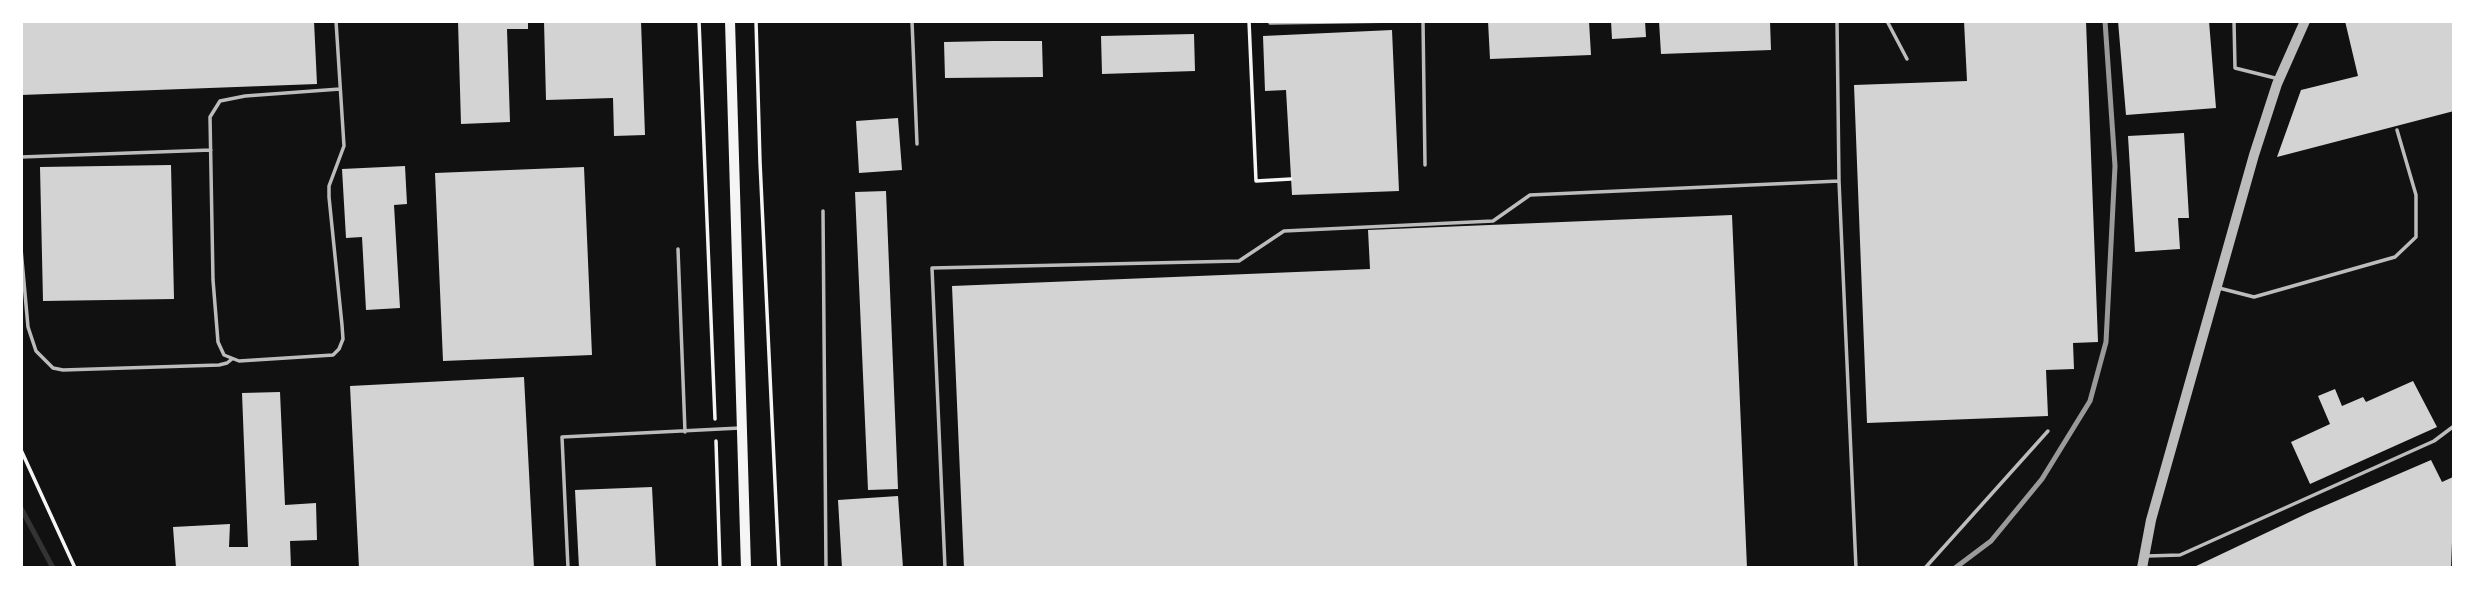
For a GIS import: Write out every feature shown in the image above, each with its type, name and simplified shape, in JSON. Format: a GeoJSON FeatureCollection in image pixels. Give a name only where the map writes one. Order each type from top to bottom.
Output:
{"type":"FeatureCollection","features":[{"type":"Feature","properties":{"kind":"main road"},"geometry":{"type":"LineString","coordinates":[[730,21],[746,568]]}},
{"type":"Feature","properties":{"kind":"street"},"geometry":{"type":"LineString","coordinates":[[2142,568],[2151,520],[2254,155],[2280,79],[2305,21]]}},
{"type":"Feature","properties":{"kind":"lane"},"geometry":{"type":"LineString","coordinates":[[336,21],[344,146],[329,186],[343,339],[333,355],[239,361],[232,359],[224,355],[218,342],[213,280],[210,117],[220,101],[245,96],[340,89]]}},
{"type":"Feature","properties":{"kind":"lane"},"geometry":{"type":"LineString","coordinates":[[912,21],[917,144]]}},
{"type":"Feature","properties":{"kind":"lane"},"geometry":{"type":"LineString","coordinates":[[1270,23],[1398,21]]}},
{"type":"Feature","properties":{"kind":"lane"},"geometry":{"type":"LineString","coordinates":[[1423,21],[1425,165]]}},
{"type":"Feature","properties":{"kind":"lane"},"geometry":{"type":"LineString","coordinates":[[1837,21],[1839,181],[1856,568]]}},
{"type":"Feature","properties":{"kind":"lane"},"geometry":{"type":"LineString","coordinates":[[1887,21],[1907,59]]}},
{"type":"Feature","properties":{"kind":"lane"},"geometry":{"type":"LineString","coordinates":[[2234,21],[2235,68],[2280,79]]}},
{"type":"Feature","properties":{"kind":"lane"},"geometry":{"type":"LineString","coordinates":[[2217,288],[2254,298],[2395,257],[2416,237],[2416,195],[2397,130]]}},
{"type":"Feature","properties":{"kind":"lane"},"geometry":{"type":"LineString","coordinates":[[21,157],[211,150]]}},
{"type":"Feature","properties":{"kind":"lane"},"geometry":{"type":"LineString","coordinates":[[945,568],[932,268],[1239,261],[1284,231],[1493,221],[1530,195],[1839,181]]}},
{"type":"Feature","properties":{"kind":"lane"},"geometry":{"type":"LineString","coordinates":[[823,211],[826,568]]}},
{"type":"Feature","properties":{"kind":"lane"},"geometry":{"type":"LineString","coordinates":[[21,249],[28,327],[36,351],[53,368],[63,370],[219,365],[232,359]]}},
{"type":"Feature","properties":{"kind":"lane"},"geometry":{"type":"LineString","coordinates":[[678,249],[685,432]]}},
{"type":"Feature","properties":{"kind":"lane"},"geometry":{"type":"LineString","coordinates":[[2145,555],[2180,555],[2434,441],[2454,426]]}},
{"type":"Feature","properties":{"kind":"lane"},"geometry":{"type":"LineString","coordinates":[[568,568],[562,437],[742,428]]}},
{"type":"Feature","properties":{"kind":"lane"},"geometry":{"type":"LineString","coordinates":[[1925,568],[2048,430]]}},
{"type":"Feature","properties":{"kind":"path"},"geometry":{"type":"LineString","coordinates":[[699,21],[720,568]]}},
{"type":"Feature","properties":{"kind":"path"},"geometry":{"type":"LineString","coordinates":[[756,21],[779,568]]}},
{"type":"Feature","properties":{"kind":"path"},"geometry":{"type":"LineString","coordinates":[[1248,21],[1256,181],[1291,179]]}},
{"type":"Feature","properties":{"kind":"path"},"geometry":{"type":"LineString","coordinates":[[21,450],[75,568]]}},
{"type":"Feature","properties":{"kind":"building"},"geometry":{"type":"Polygon","coordinates":[[[21,21],[314,21],[317,84],[21,95],[21,21]]]}},
{"type":"Feature","properties":{"kind":"building"},"geometry":{"type":"Polygon","coordinates":[[[458,21],[528,21],[528,29],[507,29],[510,122],[461,124],[458,21]]]}},
{"type":"Feature","properties":{"kind":"building"},"geometry":{"type":"Polygon","coordinates":[[[544,21],[641,21],[645,135],[614,136],[613,98],[546,100],[544,21]]]}},
{"type":"Feature","properties":{"kind":"building"},"geometry":{"type":"Polygon","coordinates":[[[1488,21],[1589,21],[1591,55],[1490,59],[1488,21]]]}},
{"type":"Feature","properties":{"kind":"building"},"geometry":{"type":"Polygon","coordinates":[[[1611,21],[1645,21],[1646,37],[1612,39],[1611,21]]]}},
{"type":"Feature","properties":{"kind":"building"},"geometry":{"type":"Polygon","coordinates":[[[1659,21],[1770,21],[1771,50],[1661,54],[1659,21]]]}},
{"type":"Feature","properties":{"kind":"building"},"geometry":{"type":"Polygon","coordinates":[[[1964,21],[2086,21],[2098,342],[2073,343],[2074,369],[2046,370],[2048,416],[1867,423],[1854,85],[1967,81],[1964,21]]]}},
{"type":"Feature","properties":{"kind":"building"},"geometry":{"type":"Polygon","coordinates":[[[2118,21],[2209,21],[2216,108],[2126,115],[2118,21]]]}},
{"type":"Feature","properties":{"kind":"building"},"geometry":{"type":"Polygon","coordinates":[[[2345,21],[2454,21],[2454,111],[2277,157],[2301,90],[2358,76],[2345,21]]]}},
{"type":"Feature","properties":{"kind":"building"},"geometry":{"type":"Polygon","coordinates":[[[1392,30],[1399,191],[1292,195],[1286,90],[1265,91],[1263,36],[1392,30]]]}},
{"type":"Feature","properties":{"kind":"building"},"geometry":{"type":"Polygon","coordinates":[[[1194,34],[1195,71],[1102,74],[1101,36],[1194,34]]]}},
{"type":"Feature","properties":{"kind":"building"},"geometry":{"type":"Polygon","coordinates":[[[1042,41],[1043,77],[945,78],[944,42],[1042,41]]]}},
{"type":"Feature","properties":{"kind":"building"},"geometry":{"type":"Polygon","coordinates":[[[898,118],[902,170],[859,173],[856,121],[898,118]]]}},
{"type":"Feature","properties":{"kind":"building"},"geometry":{"type":"Polygon","coordinates":[[[2184,133],[2189,218],[2178,218],[2180,249],[2135,252],[2128,136],[2184,133]]]}},
{"type":"Feature","properties":{"kind":"building"},"geometry":{"type":"Polygon","coordinates":[[[171,165],[174,299],[43,301],[40,167],[171,165]]]}},
{"type":"Feature","properties":{"kind":"building"},"geometry":{"type":"Polygon","coordinates":[[[405,166],[407,204],[394,205],[400,308],[366,310],[362,237],[346,238],[342,169],[405,166]]]}},
{"type":"Feature","properties":{"kind":"building"},"geometry":{"type":"Polygon","coordinates":[[[584,167],[592,355],[443,361],[435,173],[584,167]]]}},
{"type":"Feature","properties":{"kind":"building"},"geometry":{"type":"Polygon","coordinates":[[[886,191],[898,489],[868,490],[855,192],[886,191]]]}},
{"type":"Feature","properties":{"kind":"building"},"geometry":{"type":"Polygon","coordinates":[[[1732,215],[1747,568],[964,568],[952,286],[1370,269],[1368,230],[1732,215]]]}},
{"type":"Feature","properties":{"kind":"building"},"geometry":{"type":"Polygon","coordinates":[[[524,377],[534,568],[359,568],[350,386],[524,377]]]}},
{"type":"Feature","properties":{"kind":"building"},"geometry":{"type":"Polygon","coordinates":[[[2413,381],[2437,427],[2310,484],[2291,442],[2330,424],[2318,396],[2335,389],[2342,406],[2363,397],[2366,402],[2413,381]]]}},
{"type":"Feature","properties":{"kind":"building"},"geometry":{"type":"Polygon","coordinates":[[[280,392],[285,505],[316,503],[317,540],[290,541],[291,568],[176,568],[173,527],[230,524],[229,547],[248,547],[242,393],[280,392]]]}},
{"type":"Feature","properties":{"kind":"building"},"geometry":{"type":"Polygon","coordinates":[[[2431,460],[2442,482],[2453,477],[2454,546],[2452,542],[2451,568],[2192,568],[2308,513],[2431,460]]]}},
{"type":"Feature","properties":{"kind":"building"},"geometry":{"type":"Polygon","coordinates":[[[652,487],[656,568],[579,568],[575,490],[652,487]]]}},
{"type":"Feature","properties":{"kind":"building"},"geometry":{"type":"Polygon","coordinates":[[[898,496],[903,568],[842,568],[838,500],[898,496]]]}},
{"type":"Feature","properties":{"kind":"waterway"},"geometry":{"type":"LineString","coordinates":[[21,508],[53,568]]}},
{"type":"Feature","properties":{"kind":"railway"},"geometry":{"type":"LineString","coordinates":[[1955,568],[1991,541],[2042,479],[2090,401],[2106,342],[2115,166],[2105,21]]}}]}
